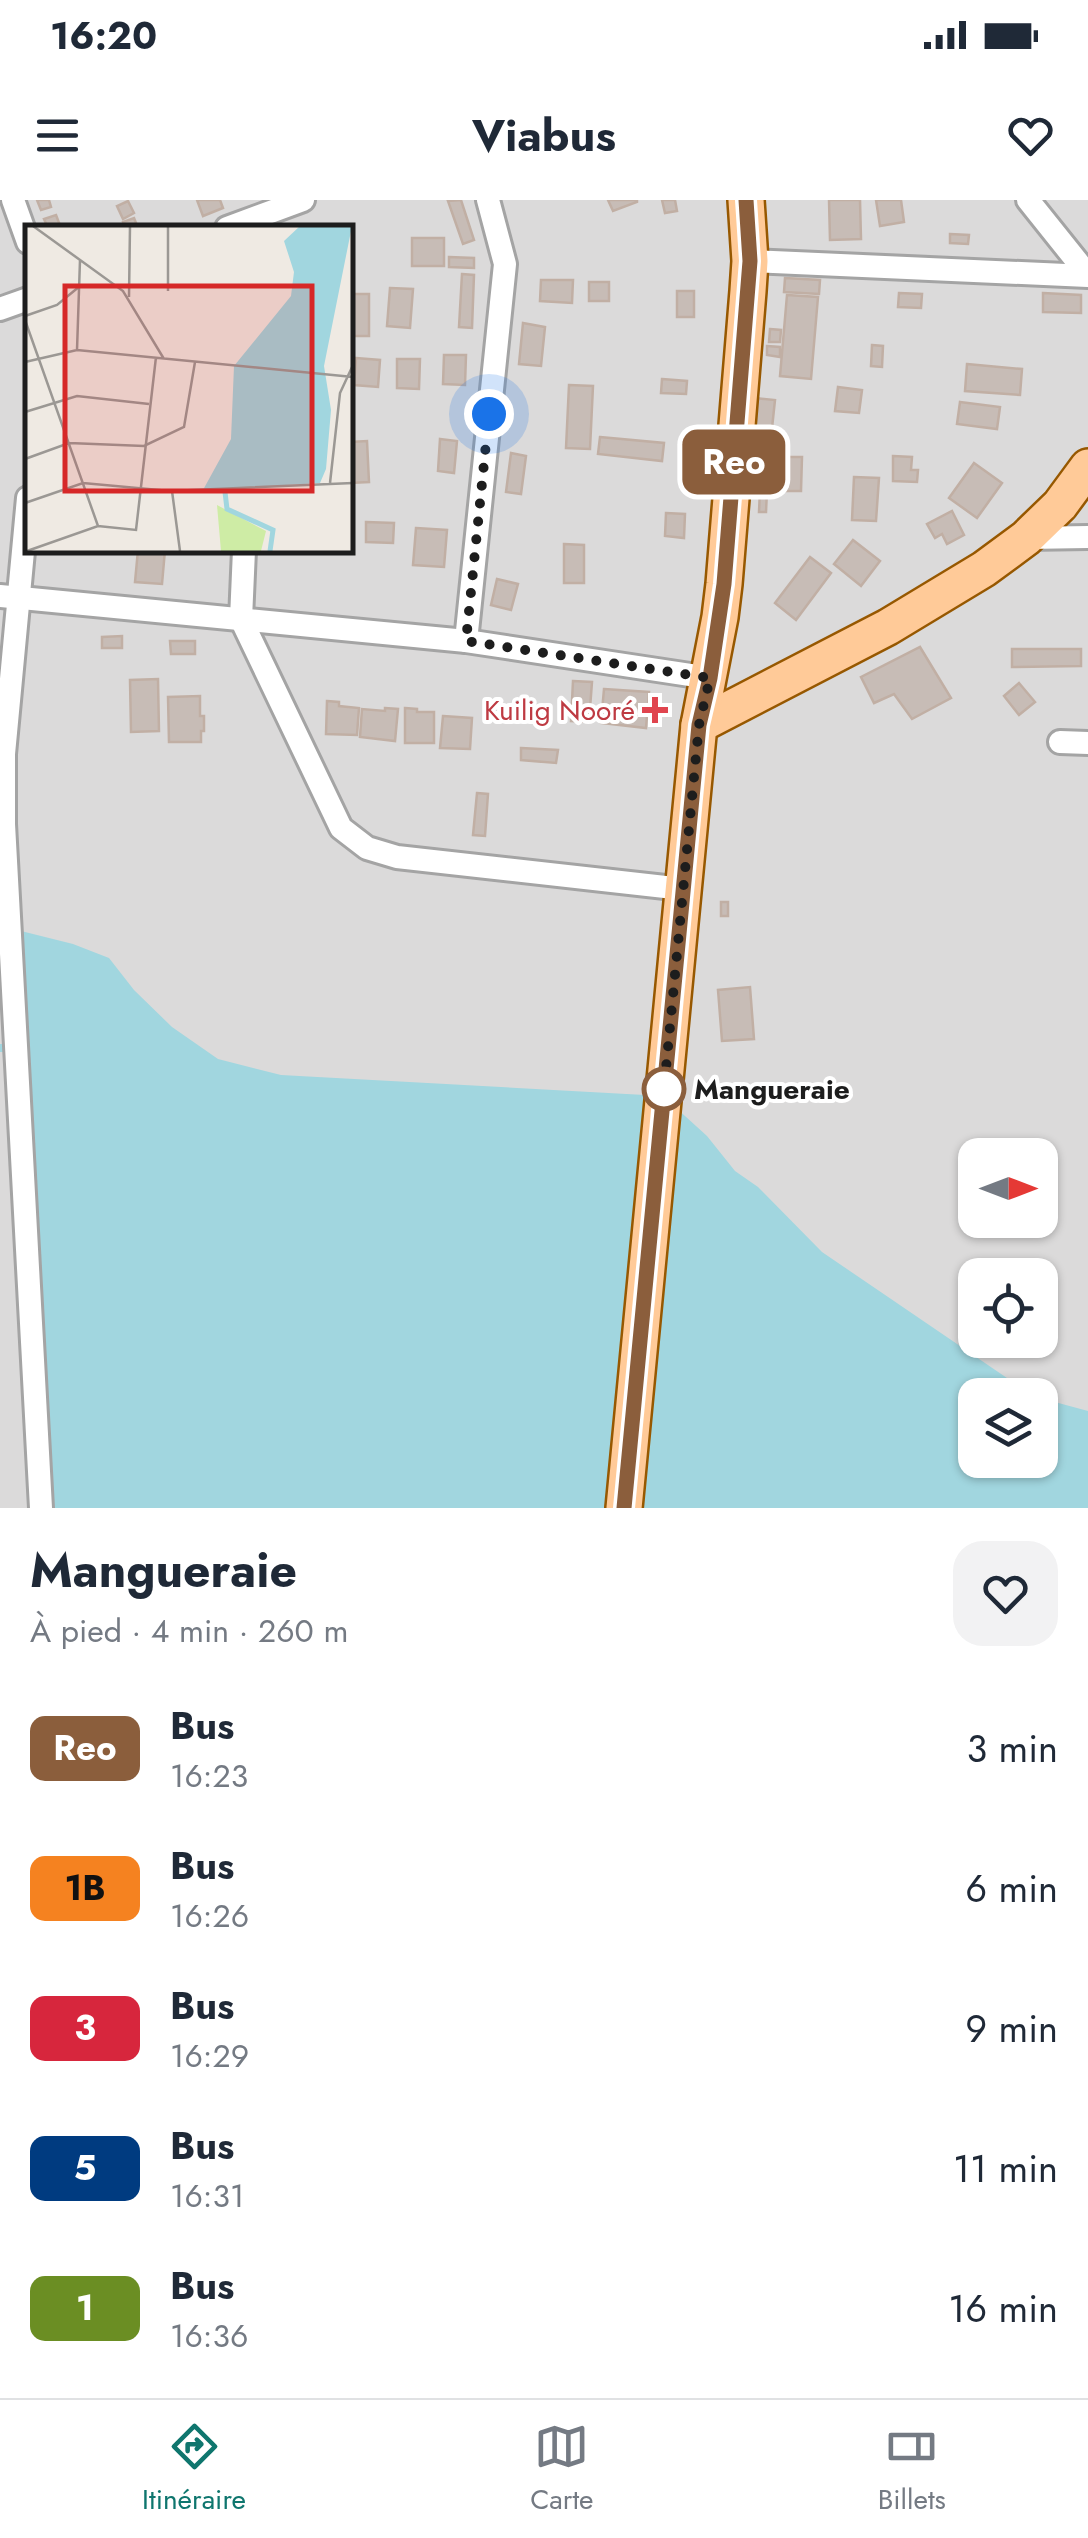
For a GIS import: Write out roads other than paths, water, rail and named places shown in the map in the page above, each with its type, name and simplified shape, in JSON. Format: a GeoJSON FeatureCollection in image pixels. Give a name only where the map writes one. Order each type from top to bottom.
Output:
{"type":"FeatureCollection","features":[{"type":"Feature","properties":{"kind":"main road"},"geometry":{"type":"LineString","coordinates":[[711,670],[710,579],[727,268],[722,200]]}},
{"type":"Feature","properties":{"kind":"main road"},"geometry":{"type":"LineString","coordinates":[[624,1508],[699,725],[724,584],[750,261],[746,200]]}},
{"type":"Feature","properties":{"kind":"main road"},"geometry":{"type":"LineString","coordinates":[[699,725],[888,628],[984,568],[1026,538],[1060,505],[1088,467]]}},
{"type":"Feature","properties":{"kind":"street"},"geometry":{"type":"LineString","coordinates":[[13,200],[25,234]]}},
{"type":"Feature","properties":{"kind":"street"},"geometry":{"type":"LineString","coordinates":[[255,215],[304,200]]}},
{"type":"Feature","properties":{"kind":"street"},"geometry":{"type":"LineString","coordinates":[[466,641],[504,264],[488,200]]}},
{"type":"Feature","properties":{"kind":"street"},"geometry":{"type":"LineString","coordinates":[[1028,200],[1088,275]]}},
{"type":"Feature","properties":{"kind":"street"},"geometry":{"type":"LineString","coordinates":[[750,261],[1088,275]]}},
{"type":"Feature","properties":{"kind":"street"},"geometry":{"type":"LineString","coordinates":[[0,309],[25,300]]}},
{"type":"Feature","properties":{"kind":"street"},"geometry":{"type":"LineString","coordinates":[[25,514],[9,597],[2,767],[41,1508]]}},
{"type":"Feature","properties":{"kind":"street"},"geometry":{"type":"LineString","coordinates":[[1026,538],[1088,537]]}},
{"type":"Feature","properties":{"kind":"street"},"geometry":{"type":"LineString","coordinates":[[244,552],[242,619],[341,828],[367,848],[398,857],[683,889]]}},
{"type":"Feature","properties":{"kind":"street"},"geometry":{"type":"LineString","coordinates":[[9,597],[466,641],[711,670]]}},
{"type":"Feature","properties":{"kind":"street"},"geometry":{"type":"LineString","coordinates":[[1060,742],[1088,742]]}},
{"type":"Feature","properties":{"kind":"water"},"geometry":{"type":"Polygon","coordinates":[[[9,928],[73,944],[109,958],[134,990],[172,1027],[218,1059],[281,1075],[663,1096],[707,1136],[735,1171],[758,1187],[822,1252],[958,1345],[958,1358],[978,1358],[1007,1378],[958,1378],[958,1478],[1058,1478],[1058,1403],[1088,1411],[1088,1508],[41,1508],[9,928]]]}},
{"type":"Feature","properties":{"kind":"place","name":"Kuilig Nooré"},"geometry":{"type":"Point","coordinates":[655,710]}},
{"type":"Feature","properties":{"kind":"place","name":"Mangueraie"},"geometry":{"type":"Point","coordinates":[664,1089]}}]}
